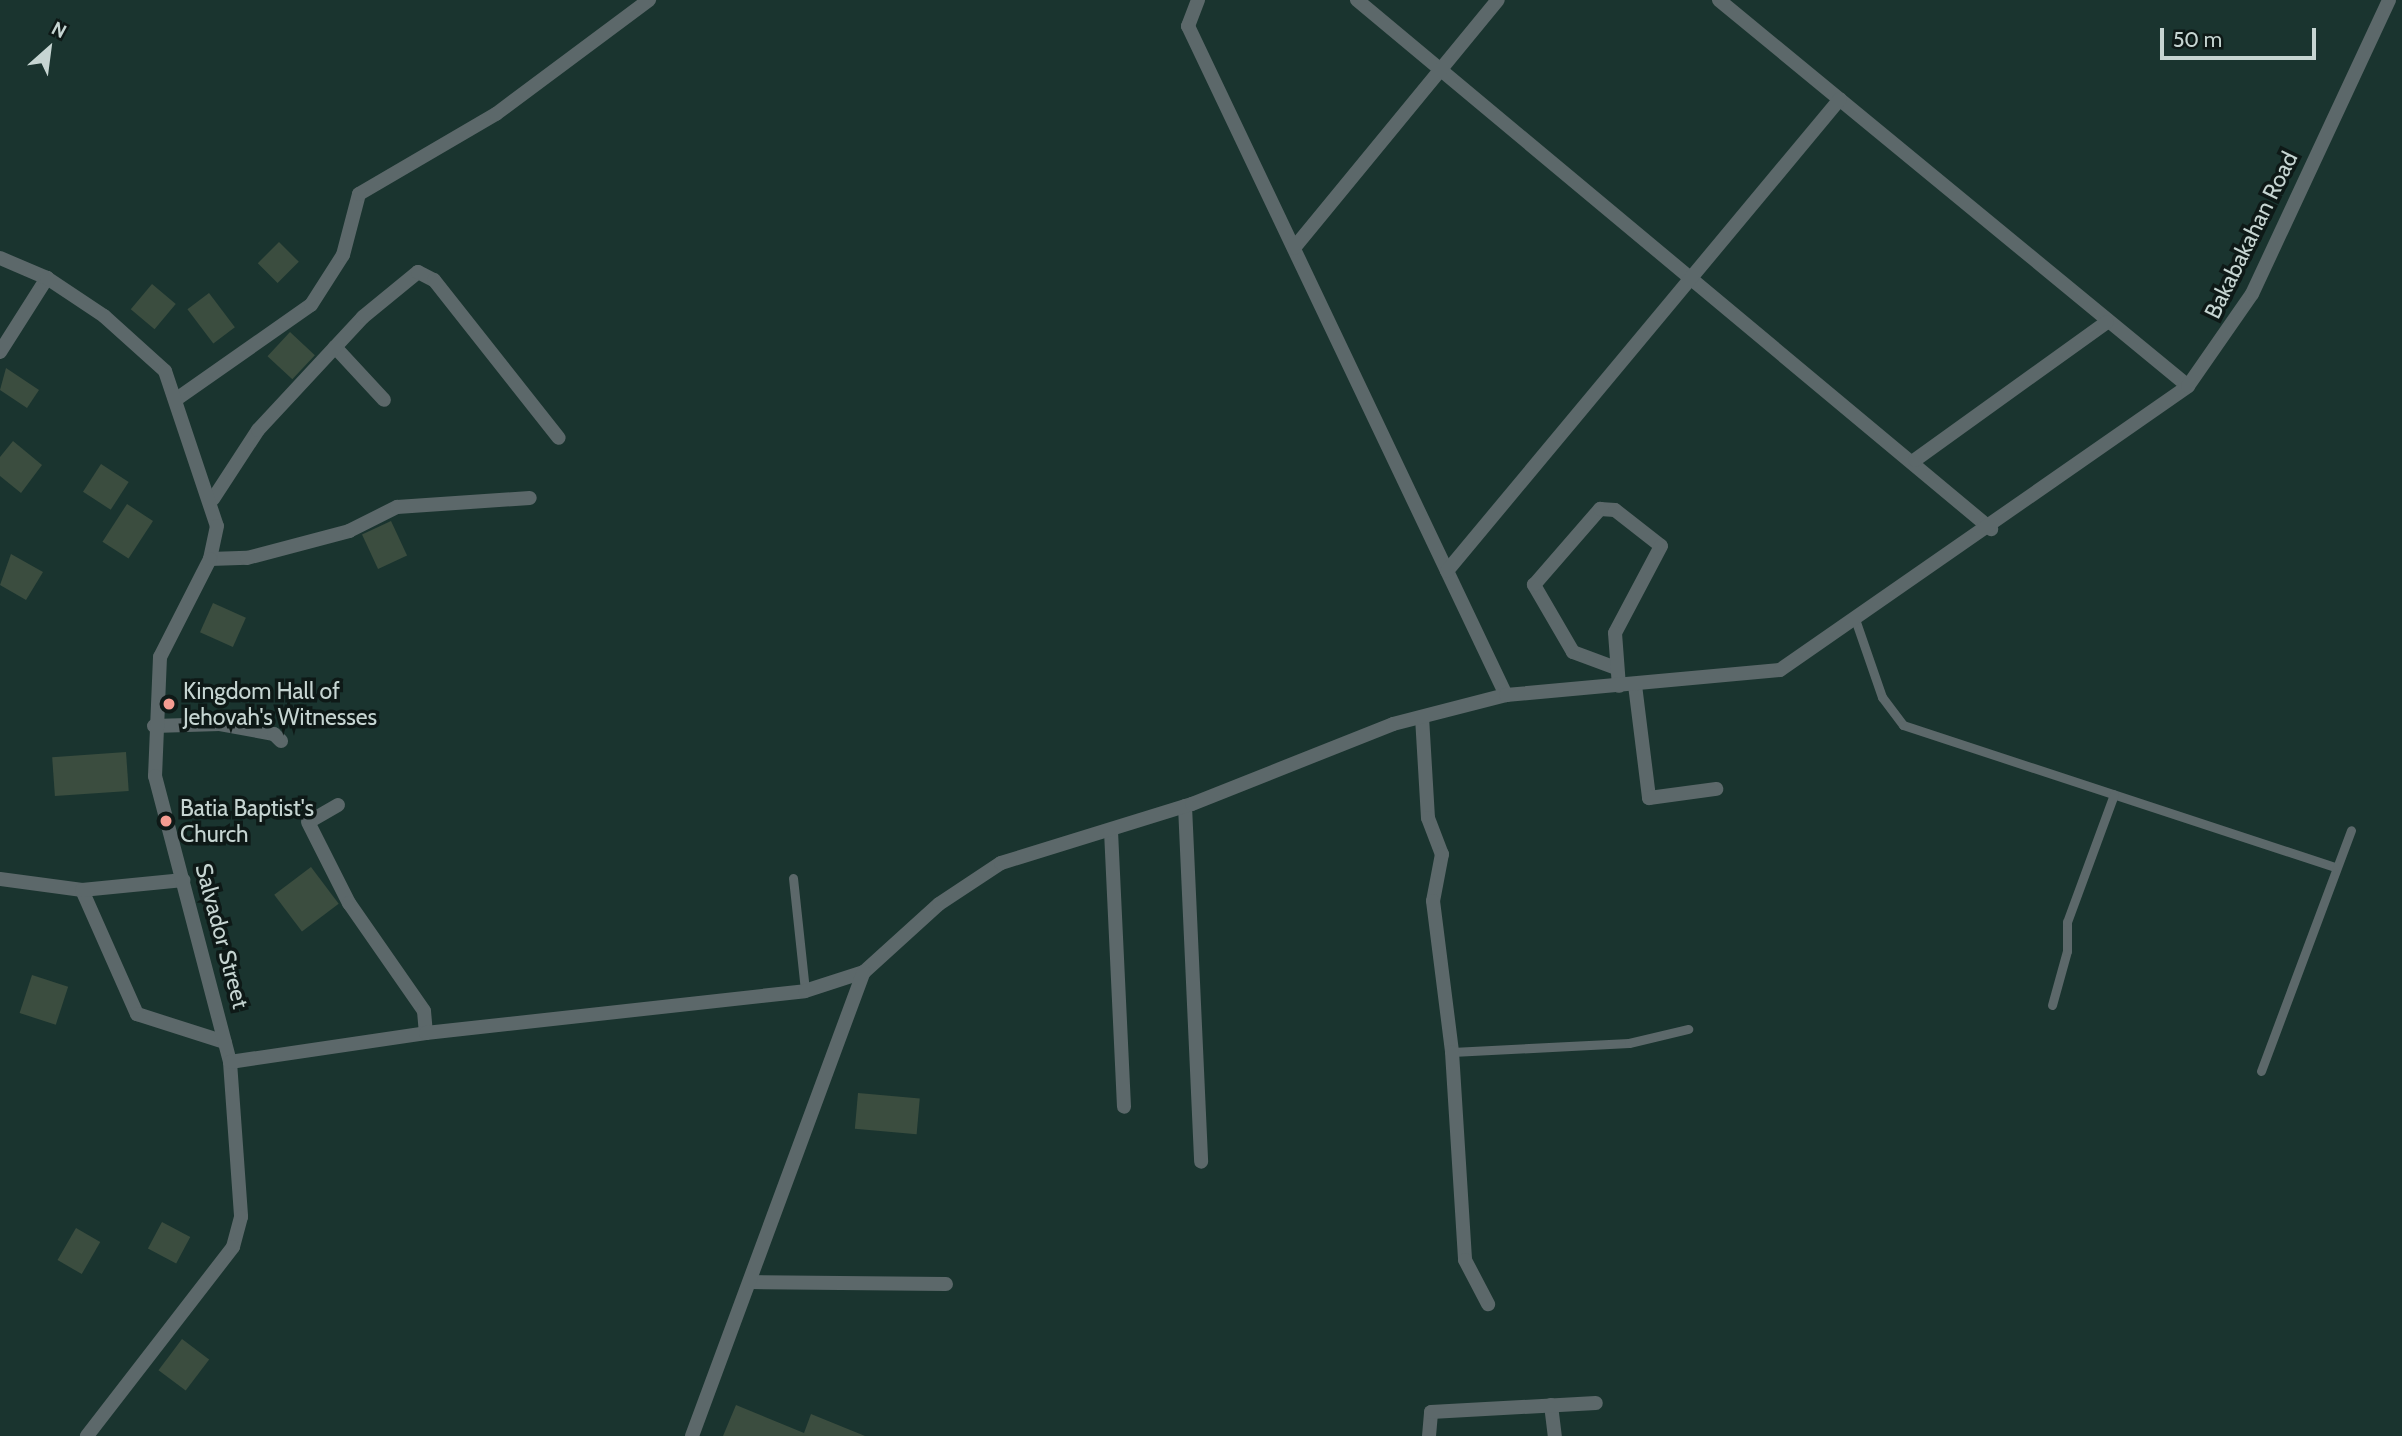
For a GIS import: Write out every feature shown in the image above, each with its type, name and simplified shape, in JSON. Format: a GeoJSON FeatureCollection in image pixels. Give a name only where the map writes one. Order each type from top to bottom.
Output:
{"type":"FeatureCollection","features":[{"type":"Feature","properties":{"kind":"street"},"geometry":{"type":"LineString","coordinates":[[178,398],[311,305],[343,255],[359,194],[496,114],[649,0]]}},
{"type":"Feature","properties":{"kind":"street"},"geometry":{"type":"LineString","coordinates":[[1198,0],[1188,26],[1506,695]]}},
{"type":"Feature","properties":{"kind":"street"},"geometry":{"type":"LineString","coordinates":[[1357,0],[1690,281],[1915,460],[1991,529]]}},
{"type":"Feature","properties":{"kind":"street"},"geometry":{"type":"LineString","coordinates":[[1294,248],[1498,0]]}},
{"type":"Feature","properties":{"kind":"street"},"geometry":{"type":"LineString","coordinates":[[1719,0],[2188,386]]}},
{"type":"Feature","properties":{"kind":"street","name":"Bakabakahan Road"},"geometry":{"type":"LineString","coordinates":[[864,972],[939,904],[1001,863],[1185,806],[1315,751],[1422,717],[1506,695],[1780,670],[1991,529],[2188,386],[2252,294],[2389,0]]}},
{"type":"Feature","properties":{"kind":"street"},"geometry":{"type":"LineString","coordinates":[[1447,571],[1840,99]]}},
{"type":"Feature","properties":{"kind":"street","name":"Salvador Street"},"geometry":{"type":"LineString","coordinates":[[0,258],[47,278],[104,316],[165,371],[178,398],[213,499],[217,526],[210,559],[160,657],[154,726],[155,776],[230,1062],[240,1217],[233,1247],[87,1436]]}},
{"type":"Feature","properties":{"kind":"street"},"geometry":{"type":"LineString","coordinates":[[213,499],[258,430],[335,347],[425,272],[559,438]]}},
{"type":"Feature","properties":{"kind":"street"},"geometry":{"type":"LineString","coordinates":[[0,352],[47,278]]}},
{"type":"Feature","properties":{"kind":"street"},"geometry":{"type":"LineString","coordinates":[[1915,460],[2108,322]]}},
{"type":"Feature","properties":{"kind":"street"},"geometry":{"type":"LineString","coordinates":[[335,347],[384,400]]}},
{"type":"Feature","properties":{"kind":"street"},"geometry":{"type":"LineString","coordinates":[[210,559],[247,558],[349,531],[397,507],[530,498]]}},
{"type":"Feature","properties":{"kind":"street"},"geometry":{"type":"LineString","coordinates":[[1616,668],[1573,652],[1534,585],[1600,509],[1615,510],[1661,546],[1615,633],[1619,686]]}},
{"type":"Feature","properties":{"kind":"street"},"geometry":{"type":"LineString","coordinates":[[1635,685],[1649,798],[1716,789]]}},
{"type":"Feature","properties":{"kind":"street"},"geometry":{"type":"LineString","coordinates":[[1422,717],[1428,818],[1442,854],[1433,901],[1452,1052],[1465,1260],[1488,1304]]}},
{"type":"Feature","properties":{"kind":"street"},"geometry":{"type":"LineString","coordinates":[[154,726],[220,724],[274,734],[281,741]]}},
{"type":"Feature","properties":{"kind":"street"},"geometry":{"type":"LineString","coordinates":[[338,805],[308,822],[349,903],[424,1011],[426,1033]]}},
{"type":"Feature","properties":{"kind":"street"},"geometry":{"type":"LineString","coordinates":[[1185,806],[1201,1162]]}},
{"type":"Feature","properties":{"kind":"street"},"geometry":{"type":"LineString","coordinates":[[1111,831],[1124,1107]]}},
{"type":"Feature","properties":{"kind":"street"},"geometry":{"type":"LineString","coordinates":[[0,879],[82,890],[184,880]]}},
{"type":"Feature","properties":{"kind":"street"},"geometry":{"type":"LineString","coordinates":[[82,890],[137,1014],[225,1042]]}},
{"type":"Feature","properties":{"kind":"street"},"geometry":{"type":"LineString","coordinates":[[230,1062],[426,1033],[806,991],[864,972]]}},
{"type":"Feature","properties":{"kind":"street"},"geometry":{"type":"LineString","coordinates":[[692,1436],[864,972]]}},
{"type":"Feature","properties":{"kind":"street"},"geometry":{"type":"LineString","coordinates":[[750,1282],[946,1284]]}},
{"type":"Feature","properties":{"kind":"street"},"geometry":{"type":"LineString","coordinates":[[1429,1436],[1431,1412],[1597,1403]]}},
{"type":"Feature","properties":{"kind":"street"},"geometry":{"type":"LineString","coordinates":[[1551,1405],[1555,1436]]}},
{"type":"Feature","properties":{"kind":"lane"},"geometry":{"type":"LineString","coordinates":[[1855,619],[1882,697],[1903,725],[2333,866]]}},
{"type":"Feature","properties":{"kind":"lane"},"geometry":{"type":"LineString","coordinates":[[2052,1005],[2067,951],[2067,922],[2114,794]]}},
{"type":"Feature","properties":{"kind":"lane"},"geometry":{"type":"LineString","coordinates":[[2261,1071],[2333,866],[2351,830]]}},
{"type":"Feature","properties":{"kind":"lane"},"geometry":{"type":"LineString","coordinates":[[793,878],[806,991]]}},
{"type":"Feature","properties":{"kind":"lane"},"geometry":{"type":"LineString","coordinates":[[1452,1052],[1629,1043],[1688,1029]]}},
{"type":"Feature","properties":{"kind":"building"},"geometry":{"type":"Polygon","coordinates":[[[279,242],[299,262],[278,283],[258,263],[279,242]]]}},
{"type":"Feature","properties":{"kind":"building"},"geometry":{"type":"Polygon","coordinates":[[[152,284],[176,304],[155,329],[131,309],[152,284]]]}},
{"type":"Feature","properties":{"kind":"building"},"geometry":{"type":"Polygon","coordinates":[[[209,293],[235,327],[213,344],[187,309],[209,293]]]}},
{"type":"Feature","properties":{"kind":"building"},"geometry":{"type":"Polygon","coordinates":[[[290,332],[315,355],[292,379],[267,356],[290,332]]]}},
{"type":"Feature","properties":{"kind":"building"},"geometry":{"type":"Polygon","coordinates":[[[6,368],[39,390],[27,408],[0,390],[6,368]]]}},
{"type":"Feature","properties":{"kind":"building"},"geometry":{"type":"Polygon","coordinates":[[[13,441],[42,465],[21,493],[0,476],[0,457],[13,441]]]}},
{"type":"Feature","properties":{"kind":"building"},"geometry":{"type":"Polygon","coordinates":[[[101,464],[129,482],[111,510],[83,492],[101,464]]]}},
{"type":"Feature","properties":{"kind":"building"},"geometry":{"type":"Polygon","coordinates":[[[127,504],[153,521],[128,559],[102,542],[127,504]]]}},
{"type":"Feature","properties":{"kind":"building"},"geometry":{"type":"Polygon","coordinates":[[[391,521],[407,555],[378,569],[362,535],[391,521]]]}},
{"type":"Feature","properties":{"kind":"building"},"geometry":{"type":"Polygon","coordinates":[[[11,554],[43,572],[26,600],[0,585],[11,554]]]}},
{"type":"Feature","properties":{"kind":"building"},"geometry":{"type":"Polygon","coordinates":[[[213,603],[246,618],[233,647],[200,632],[213,603]]]}},
{"type":"Feature","properties":{"kind":"building"},"geometry":{"type":"Polygon","coordinates":[[[126,752],[129,791],[55,796],[52,757],[126,752]]]}},
{"type":"Feature","properties":{"kind":"building"},"geometry":{"type":"Polygon","coordinates":[[[311,867],[339,904],[302,931],[274,895],[311,867]]]}},
{"type":"Feature","properties":{"kind":"building"},"geometry":{"type":"Polygon","coordinates":[[[32,975],[68,987],[56,1025],[20,1013],[32,975]]]}},
{"type":"Feature","properties":{"kind":"building"},"geometry":{"type":"Polygon","coordinates":[[[858,1093],[920,1098],[917,1134],[855,1129],[858,1093]]]}},
{"type":"Feature","properties":{"kind":"building"},"geometry":{"type":"Polygon","coordinates":[[[162,1222],[190,1237],[176,1264],[148,1248],[162,1222]]]}},
{"type":"Feature","properties":{"kind":"building"},"geometry":{"type":"Polygon","coordinates":[[[76,1228],[100,1242],[82,1274],[58,1260],[76,1228]]]}},
{"type":"Feature","properties":{"kind":"building"},"geometry":{"type":"Polygon","coordinates":[[[182,1339],[209,1359],[186,1391],[159,1370],[182,1339]]]}},
{"type":"Feature","properties":{"kind":"building"},"geometry":{"type":"Polygon","coordinates":[[[736,1405],[804,1433],[811,1414],[865,1436],[723,1436],[736,1405]]]}},
{"type":"Feature","properties":{"kind":"place","name":"Kingdom Hall of Jehovah's Witnesses"},"geometry":{"type":"Point","coordinates":[169,704]}},
{"type":"Feature","properties":{"kind":"place","name":"Batia Baptist's Church"},"geometry":{"type":"Point","coordinates":[166,821]}}]}
